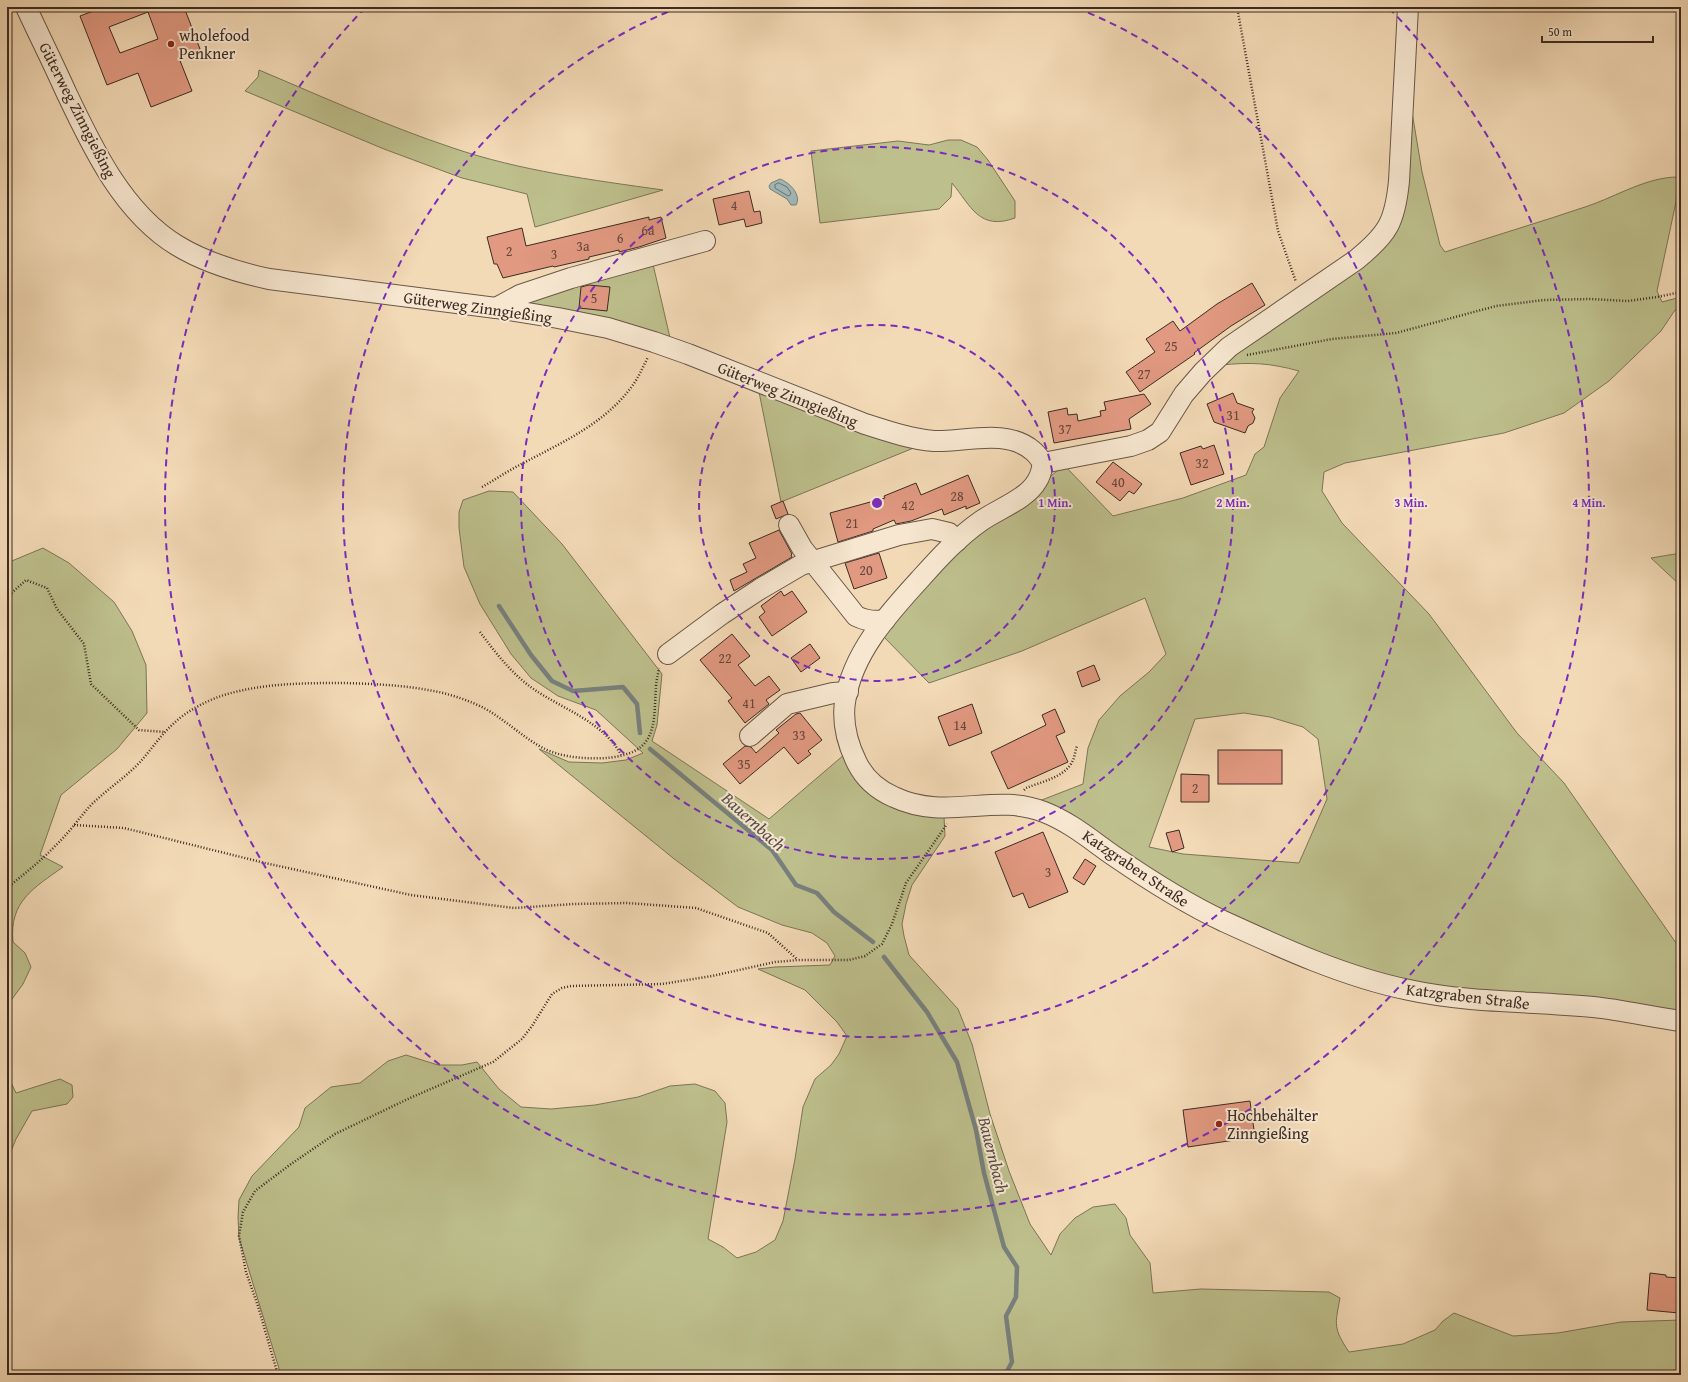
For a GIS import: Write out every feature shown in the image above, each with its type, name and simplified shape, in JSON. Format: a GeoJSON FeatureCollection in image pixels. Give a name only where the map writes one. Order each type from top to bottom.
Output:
{"type":"FeatureCollection","features":[{"type":"Feature","properties":{"kind":"street","name":"Güterweg Zinngießing"},"geometry":{"type":"LineString","coordinates":[[26,7],[78,118],[101,162],[123,194],[151,225],[178,246],[206,260],[238,272],[269,279],[496,308],[608,328],[654,342],[865,424],[895,434],[933,441],[1005,439],[1018,442],[1033,451],[1043,463]]}},
{"type":"Feature","properties":{"kind":"street"},"geometry":{"type":"LineString","coordinates":[[1043,463],[1131,446],[1148,440],[1160,432],[1184,394],[1203,372],[1229,347],[1356,260],[1372,248],[1385,234],[1392,220],[1399,181],[1408,7]]}},
{"type":"Feature","properties":{"kind":"street"},"geometry":{"type":"LineString","coordinates":[[496,308],[520,294],[705,240]]}},
{"type":"Feature","properties":{"kind":"street","name":"Katzgraben Straße"},"geometry":{"type":"LineString","coordinates":[[1043,463],[1039,478],[1032,489],[980,522],[957,541],[898,603],[875,633],[860,659],[845,701],[845,717],[847,735],[852,753],[861,770],[871,782],[884,793],[905,803],[926,808],[950,809],[996,804],[1018,805],[1047,813],[1078,829],[1143,876],[1180,899],[1221,920],[1332,967],[1374,982],[1439,996],[1486,1001],[1595,1008],[1681,1021]]}},
{"type":"Feature","properties":{"kind":"street"},"geometry":{"type":"LineString","coordinates":[[789,525],[802,548],[856,616],[864,620],[876,622],[885,620]]}},
{"type":"Feature","properties":{"kind":"street"},"geometry":{"type":"LineString","coordinates":[[668,654],[686,639],[722,614],[760,589],[801,565],[899,535],[932,529],[949,533],[957,541]]}},
{"type":"Feature","properties":{"kind":"street"},"geometry":{"type":"LineString","coordinates":[[750,736],[787,704],[833,693],[848,692]]}},
{"type":"Feature","properties":{"kind":"path"},"geometry":{"type":"LineString","coordinates":[[1237,7],[1278,231],[1302,297]]}},
{"type":"Feature","properties":{"kind":"path"},"geometry":{"type":"LineString","coordinates":[[1229,347],[1238,355],[1251,356],[1332,339],[1396,333],[1496,306],[1551,300],[1590,299],[1628,301],[1681,292]]}},
{"type":"Feature","properties":{"kind":"path"},"geometry":{"type":"LineString","coordinates":[[482,488],[513,469],[555,448],[591,426],[617,404],[636,382],[651,352],[654,342]]}},
{"type":"Feature","properties":{"kind":"path"},"geometry":{"type":"LineString","coordinates":[[7,597],[26,580],[46,588],[57,609],[84,644],[91,684],[139,730],[165,732]]}},
{"type":"Feature","properties":{"kind":"path"},"geometry":{"type":"LineString","coordinates":[[480,632],[506,665],[530,687],[600,729],[615,744],[621,755]]}},
{"type":"Feature","properties":{"kind":"path"},"geometry":{"type":"LineString","coordinates":[[7,888],[43,859],[92,805],[141,762],[173,724],[195,708],[220,696],[274,685],[320,683],[393,685],[428,690],[457,697],[483,708],[507,722],[546,749],[576,758],[597,758],[621,755],[641,747],[650,736],[653,723],[656,685],[660,667],[668,654]]}},
{"type":"Feature","properties":{"kind":"path"},"geometry":{"type":"LineString","coordinates":[[1018,805],[1020,796],[1026,788],[1059,774],[1068,768],[1073,761],[1077,746]]}},
{"type":"Feature","properties":{"kind":"path"},"geometry":{"type":"LineString","coordinates":[[278,1375],[258,1306],[246,1272],[239,1236],[243,1212],[256,1191],[335,1134],[410,1098],[493,1062],[522,1038],[532,1026],[552,994],[562,988],[571,986],[662,984],[712,976],[775,962],[798,960],[849,960],[865,956],[882,944],[892,924],[906,883],[922,858],[945,828],[950,818],[950,809]]}},
{"type":"Feature","properties":{"kind":"path"},"geometry":{"type":"LineString","coordinates":[[74,825],[124,828],[265,863],[403,893],[514,908],[574,904],[627,903],[696,908],[768,933],[798,960]]}},
{"type":"Feature","properties":{"kind":"green space"},"geometry":{"type":"Polygon","coordinates":[[[259,70],[355,111],[453,148],[479,156],[557,174],[663,190],[535,227],[527,194],[462,178],[384,149],[245,91],[258,77],[259,70]]]}},
{"type":"Feature","properties":{"kind":"green space"},"geometry":{"type":"Polygon","coordinates":[[[1409,94],[1422,172],[1440,245],[1445,252],[1588,206],[1655,180],[1678,177],[1676,202],[1657,291],[1662,302],[1681,297],[1681,308],[1675,310],[1661,331],[1609,381],[1564,413],[1504,433],[1345,463],[1324,472],[1322,491],[1342,523],[1429,614],[1517,733],[1564,783],[1681,950],[1681,1015],[1385,980],[1223,915],[1034,803],[1083,784],[1088,748],[1099,720],[1120,696],[1149,672],[1166,654],[1145,598],[1022,651],[929,683],[882,635],[967,540],[1045,486],[1051,476],[1064,465],[1113,516],[1183,498],[1246,475],[1255,454],[1264,447],[1280,398],[1299,371],[1279,366],[1260,364],[1221,365],[1390,234],[1409,94]],[[1244,713],[1195,719],[1149,847],[1183,854],[1299,863],[1327,799],[1318,739],[1303,727],[1270,717],[1244,713]]]}},
{"type":"Feature","properties":{"kind":"green space"},"geometry":{"type":"Polygon","coordinates":[[[948,140],[961,140],[977,147],[988,160],[1015,201],[1015,218],[1003,221],[984,219],[971,208],[952,183],[951,197],[939,209],[820,223],[811,151],[898,141],[929,145],[948,140]]]}},
{"type":"Feature","properties":{"kind":"green space"},"geometry":{"type":"Polygon","coordinates":[[[652,260],[671,342],[521,305],[652,260]]]}},
{"type":"Feature","properties":{"kind":"green space"},"geometry":{"type":"Polygon","coordinates":[[[758,387],[921,445],[781,502],[758,387]]]}},
{"type":"Feature","properties":{"kind":"green space"},"geometry":{"type":"Polygon","coordinates":[[[489,491],[513,492],[562,544],[662,674],[657,725],[652,741],[769,819],[845,754],[851,766],[944,817],[945,836],[912,885],[902,924],[904,936],[909,955],[958,1009],[972,1044],[990,1114],[1009,1171],[1030,1224],[1051,1255],[1060,1234],[1075,1218],[1093,1207],[1115,1204],[1126,1218],[1130,1235],[1150,1263],[1153,1293],[1201,1289],[1329,1292],[1340,1298],[1336,1321],[1340,1337],[1349,1352],[1403,1344],[1435,1330],[1443,1321],[1454,1313],[1513,1336],[1558,1333],[1621,1322],[1681,1320],[1681,1375],[281,1375],[239,1238],[239,1200],[252,1176],[299,1127],[305,1108],[331,1087],[360,1083],[388,1061],[406,1055],[438,1065],[462,1065],[477,1062],[499,1089],[521,1107],[551,1109],[595,1105],[638,1097],[670,1086],[695,1084],[715,1091],[725,1103],[727,1122],[708,1239],[723,1247],[737,1258],[756,1252],[775,1240],[783,1221],[803,1107],[815,1079],[831,1065],[839,1054],[847,1036],[837,1022],[805,990],[758,969],[830,965],[835,956],[827,943],[812,933],[782,925],[738,907],[673,858],[539,749],[569,762],[602,763],[626,760],[643,753],[596,710],[558,696],[531,678],[511,654],[480,604],[464,567],[459,528],[459,512],[463,500],[489,491]]]}},
{"type":"Feature","properties":{"kind":"green space"},"geometry":{"type":"Polygon","coordinates":[[[43,548],[69,563],[114,602],[132,631],[146,665],[147,713],[117,749],[61,795],[40,855],[63,867],[33,889],[19,906],[15,916],[13,928],[13,942],[25,953],[31,967],[23,984],[7,1006],[7,563],[43,548]]]}},
{"type":"Feature","properties":{"kind":"green space"},"geometry":{"type":"Polygon","coordinates":[[[1681,553],[1681,586],[1651,558],[1681,553]]]}},
{"type":"Feature","properties":{"kind":"green space"},"geometry":{"type":"Polygon","coordinates":[[[7,1074],[16,1093],[60,1079],[72,1085],[73,1097],[67,1104],[32,1111],[16,1139],[7,1161],[7,1074]]]}},
{"type":"Feature","properties":{"kind":"water"},"geometry":{"type":"Polygon","coordinates":[[[780,179],[794,189],[797,197],[796,205],[791,205],[787,199],[770,189],[769,186],[771,183],[780,179]]]}},
{"type":"Feature","properties":{"kind":"building","name":"wholefood Penkner"},"geometry":{"type":"Polygon","coordinates":[[[104,7],[184,7],[200,49],[179,58],[192,91],[151,107],[138,73],[107,85],[80,16],[104,7]],[[148,12],[109,27],[120,53],[158,39],[148,12]]]}},
{"type":"Feature","properties":{"kind":"building"},"geometry":{"type":"Polygon","coordinates":[[[749,191],[754,212],[760,211],[762,223],[746,227],[744,219],[719,225],[713,199],[749,191]]]}},
{"type":"Feature","properties":{"kind":"building"},"geometry":{"type":"Polygon","coordinates":[[[649,217],[649,220],[661,217],[666,238],[619,252],[619,250],[589,257],[589,259],[503,278],[497,264],[494,264],[487,237],[522,228],[526,246],[649,217]]]}},
{"type":"Feature","properties":{"kind":"building"},"geometry":{"type":"Polygon","coordinates":[[[1252,283],[1265,305],[1231,326],[1194,353],[1195,354],[1140,392],[1126,372],[1155,352],[1146,339],[1173,321],[1180,331],[1217,304],[1252,283]]]}},
{"type":"Feature","properties":{"kind":"building"},"geometry":{"type":"Polygon","coordinates":[[[589,285],[610,287],[607,311],[579,308],[581,287],[589,285]]]}},
{"type":"Feature","properties":{"kind":"building"},"geometry":{"type":"Polygon","coordinates":[[[1233,393],[1237,403],[1254,409],[1252,412],[1255,418],[1253,423],[1248,426],[1245,433],[1214,422],[1207,404],[1233,393]]]}},
{"type":"Feature","properties":{"kind":"building"},"geometry":{"type":"Polygon","coordinates":[[[1144,394],[1151,404],[1129,419],[1131,429],[1054,443],[1048,412],[1067,408],[1068,415],[1077,414],[1078,421],[1101,416],[1100,411],[1106,410],[1104,402],[1144,394]]]}},
{"type":"Feature","properties":{"kind":"building"},"geometry":{"type":"Polygon","coordinates":[[[1214,445],[1224,474],[1191,485],[1180,453],[1201,446],[1203,449],[1214,445]]]}},
{"type":"Feature","properties":{"kind":"building"},"geometry":{"type":"Polygon","coordinates":[[[1113,462],[1142,484],[1134,494],[1129,491],[1120,501],[1096,482],[1113,462]]]}},
{"type":"Feature","properties":{"kind":"building"},"geometry":{"type":"Polygon","coordinates":[[[968,475],[980,503],[966,509],[966,506],[944,515],[942,509],[911,521],[896,524],[894,520],[873,529],[873,531],[838,542],[830,513],[885,498],[884,496],[916,483],[921,495],[968,475]]]}},
{"type":"Feature","properties":{"kind":"building"},"geometry":{"type":"Polygon","coordinates":[[[783,501],[788,514],[776,519],[771,506],[783,501]]]}},
{"type":"Feature","properties":{"kind":"building"},"geometry":{"type":"Polygon","coordinates":[[[779,530],[792,554],[792,557],[734,591],[730,580],[747,572],[743,564],[756,558],[749,543],[779,530]]]}},
{"type":"Feature","properties":{"kind":"building"},"geometry":{"type":"Polygon","coordinates":[[[879,553],[887,578],[854,589],[845,563],[879,553]]]}},
{"type":"Feature","properties":{"kind":"building"},"geometry":{"type":"Polygon","coordinates":[[[781,591],[784,596],[792,591],[807,612],[772,636],[759,617],[765,612],[761,606],[781,591]]]}},
{"type":"Feature","properties":{"kind":"building"},"geometry":{"type":"Polygon","coordinates":[[[732,634],[750,656],[738,665],[755,686],[769,676],[780,690],[766,700],[769,704],[745,723],[728,701],[732,698],[700,660],[732,634]]]}},
{"type":"Feature","properties":{"kind":"building"},"geometry":{"type":"Polygon","coordinates":[[[810,644],[820,658],[801,672],[791,658],[810,644]]]}},
{"type":"Feature","properties":{"kind":"building"},"geometry":{"type":"Polygon","coordinates":[[[1094,665],[1100,680],[1082,687],[1077,672],[1094,665]]]}},
{"type":"Feature","properties":{"kind":"building"},"geometry":{"type":"Polygon","coordinates":[[[972,704],[982,733],[949,746],[938,717],[972,704]]]}},
{"type":"Feature","properties":{"kind":"building"},"geometry":{"type":"Polygon","coordinates":[[[1055,709],[1065,732],[1056,736],[1068,762],[1008,789],[991,752],[1046,725],[1042,715],[1055,709]]]}},
{"type":"Feature","properties":{"kind":"building"},"geometry":{"type":"Polygon","coordinates":[[[800,713],[822,740],[808,751],[811,754],[798,764],[784,747],[740,784],[723,764],[745,746],[751,747],[756,753],[779,733],[776,730],[796,714],[800,713]]]}},
{"type":"Feature","properties":{"kind":"building"},"geometry":{"type":"Polygon","coordinates":[[[1218,750],[1282,750],[1282,784],[1218,784],[1218,750]]]}},
{"type":"Feature","properties":{"kind":"building"},"geometry":{"type":"Polygon","coordinates":[[[1181,774],[1209,775],[1209,802],[1181,802],[1181,774]]]}},
{"type":"Feature","properties":{"kind":"building"},"geometry":{"type":"Polygon","coordinates":[[[1179,830],[1184,848],[1172,852],[1166,833],[1179,830]]]}},
{"type":"Feature","properties":{"kind":"building"},"geometry":{"type":"Polygon","coordinates":[[[1043,832],[1068,892],[1029,908],[1023,893],[1013,897],[995,852],[1043,832]]]}},
{"type":"Feature","properties":{"kind":"building"},"geometry":{"type":"Polygon","coordinates":[[[1085,859],[1096,866],[1084,885],[1073,878],[1085,859]]]}},
{"type":"Feature","properties":{"kind":"building","name":"Hochbehälter Zinngießing"},"geometry":{"type":"Polygon","coordinates":[[[1250,1101],[1255,1137],[1188,1147],[1183,1110],[1250,1101]]]}},
{"type":"Feature","properties":{"kind":"building"},"geometry":{"type":"Polygon","coordinates":[[[1650,1273],[1666,1275],[1666,1277],[1681,1278],[1681,1302],[1679,1313],[1647,1310],[1650,1273]]]}},
{"type":"Feature","properties":{"kind":"waterway","name":"Bauernbach"},"geometry":{"type":"LineString","coordinates":[[499,606],[531,655],[552,681],[573,691],[623,687],[637,704],[640,733]]}},
{"type":"Feature","properties":{"kind":"waterway","name":"Bauernbach"},"geometry":{"type":"LineString","coordinates":[[650,749],[772,850],[796,885],[817,893],[834,912],[873,942]]}},
{"type":"Feature","properties":{"kind":"waterway","name":"Bauernbach"},"geometry":{"type":"LineString","coordinates":[[884,957],[927,1012],[957,1062],[976,1130],[984,1173],[1004,1247],[1017,1267],[1016,1297],[1006,1316],[1012,1362],[1005,1375]]}},
{"type":"Feature","properties":{"kind":"place","name":"wholefood Penkner"},"geometry":{"type":"Point","coordinates":[171,44]}},
{"type":"Feature","properties":{"kind":"place","name":"Hochbehälter Zinngießing"},"geometry":{"type":"Point","coordinates":[1219,1124]}}]}
